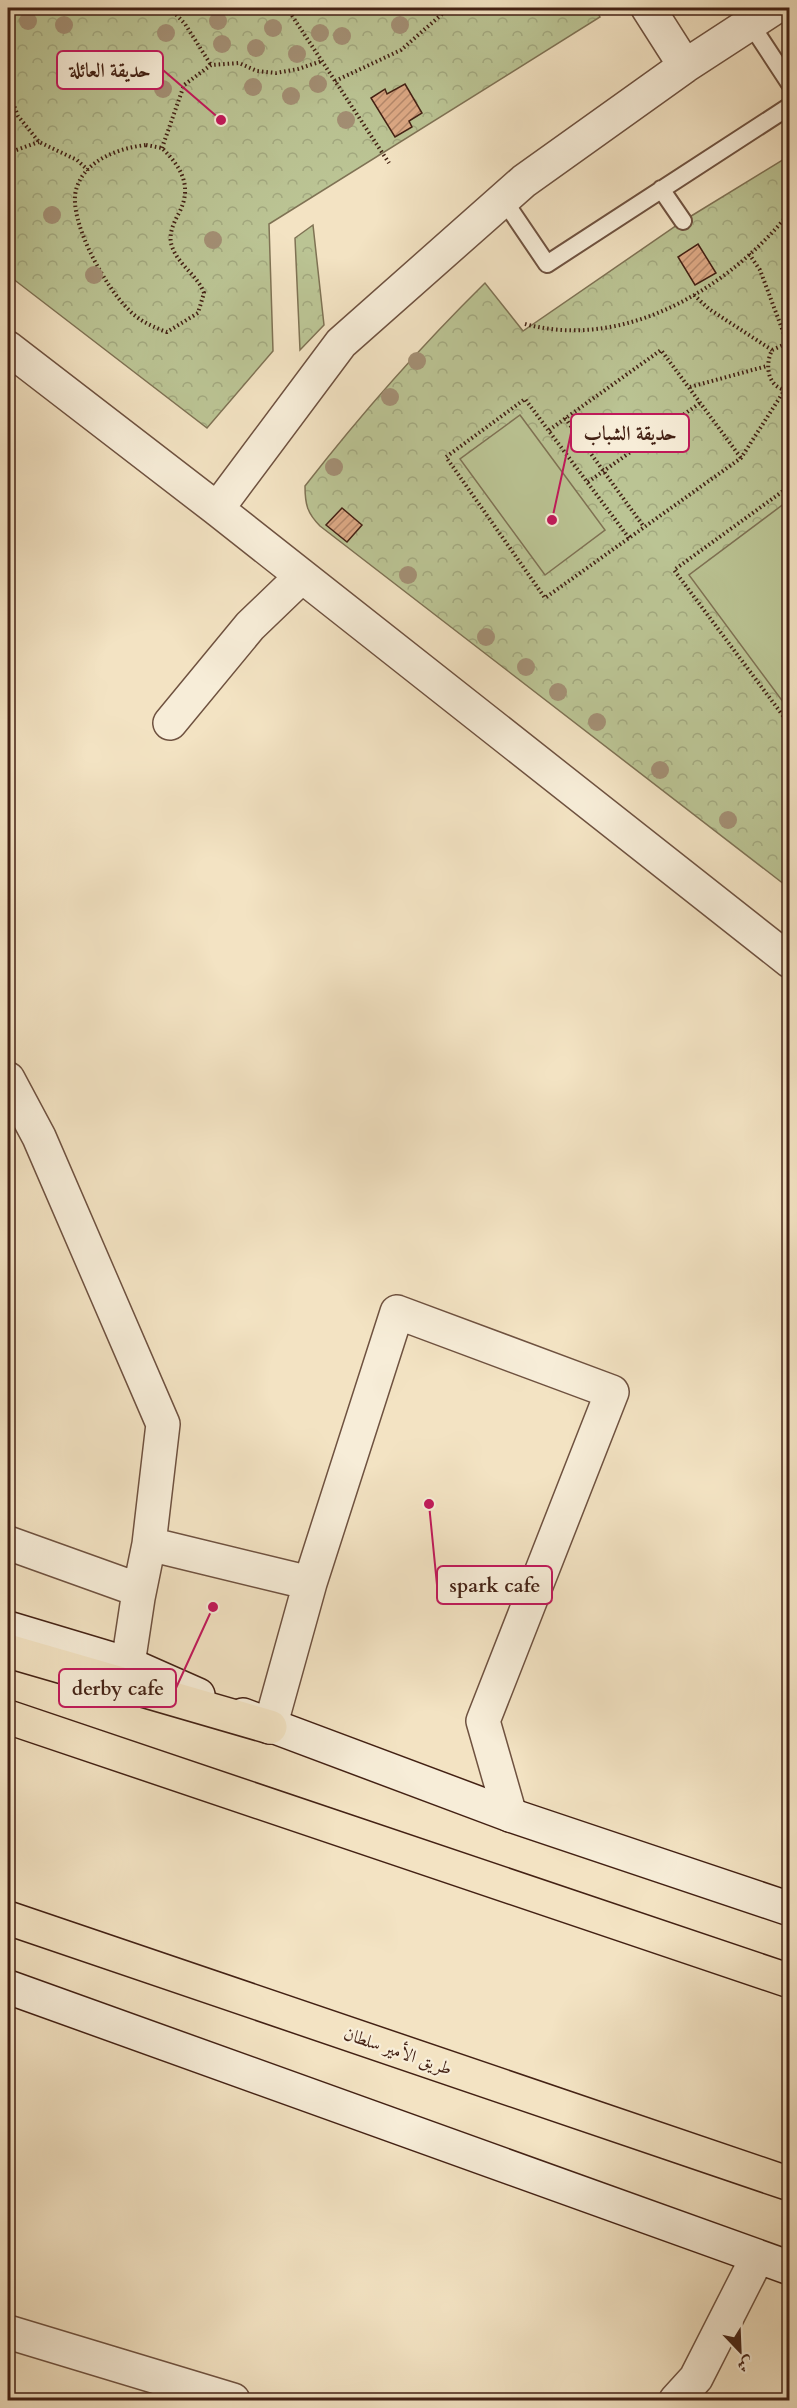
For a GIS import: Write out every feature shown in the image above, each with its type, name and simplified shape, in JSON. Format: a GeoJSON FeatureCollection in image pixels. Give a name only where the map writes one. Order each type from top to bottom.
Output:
{"type":"FeatureCollection","features":[{"type":"Feature","properties":{"kind":"main road"},"geometry":{"type":"LineString","coordinates":[[8,1651],[270,1727]]}},
{"type":"Feature","properties":{"kind":"main road"},"geometry":{"type":"LineString","coordinates":[[8,1717],[789,1981]]}},
{"type":"Feature","properties":{"kind":"main road","name":"طريق الأمير سلطان"},"geometry":{"type":"LineString","coordinates":[[8,1918],[789,2184]]}},
{"type":"Feature","properties":{"kind":"street"},"geometry":{"type":"LineString","coordinates":[[648,8],[685,66]]}},
{"type":"Feature","properties":{"kind":"street"},"geometry":{"type":"LineString","coordinates":[[218,509],[341,343],[524,181],[685,66],[762,15]]}},
{"type":"Feature","properties":{"kind":"street"},"geometry":{"type":"LineString","coordinates":[[8,348],[218,509],[789,961]]}},
{"type":"Feature","properties":{"kind":"street"},"geometry":{"type":"LineString","coordinates":[[170,723],[250,626],[302,576]]}},
{"type":"Feature","properties":{"kind":"street"},"geometry":{"type":"LineString","coordinates":[[8,1079],[39,1137],[163,1424],[149,1544],[139,1590],[128,1664]]}},
{"type":"Feature","properties":{"kind":"street"},"geometry":{"type":"LineString","coordinates":[[270,1727],[310,1583],[397,1312],[612,1392],[483,1721],[510,1815]]}},
{"type":"Feature","properties":{"kind":"street"},"geometry":{"type":"LineString","coordinates":[[8,1543],[139,1590]]}},
{"type":"Feature","properties":{"kind":"street"},"geometry":{"type":"LineString","coordinates":[[149,1544],[310,1583]]}},
{"type":"Feature","properties":{"kind":"street"},"geometry":{"type":"LineString","coordinates":[[8,1628],[128,1664],[270,1727],[510,1815],[789,1909]]}},
{"type":"Feature","properties":{"kind":"street"},"geometry":{"type":"LineString","coordinates":[[8,1987],[789,2268]]}},
{"type":"Feature","properties":{"kind":"street"},"geometry":{"type":"LineString","coordinates":[[676,2400],[696,2378],[757,2258]]}},
{"type":"Feature","properties":{"kind":"street"},"geometry":{"type":"LineString","coordinates":[[8,2332],[233,2400]]}},
{"type":"Feature","properties":{"kind":"lane"},"geometry":{"type":"LineString","coordinates":[[762,15],[789,84]]}},
{"type":"Feature","properties":{"kind":"lane"},"geometry":{"type":"LineString","coordinates":[[503,200],[547,264],[789,105]]}},
{"type":"Feature","properties":{"kind":"lane"},"geometry":{"type":"LineString","coordinates":[[661,189],[683,221]]}},
{"type":"Feature","properties":{"kind":"path"},"geometry":{"type":"LineString","coordinates":[[170,8],[185,24],[211,66]]}},
{"type":"Feature","properties":{"kind":"path"},"geometry":{"type":"LineString","coordinates":[[287,8],[389,163]]}},
{"type":"Feature","properties":{"kind":"path"},"geometry":{"type":"LineString","coordinates":[[335,81],[401,50],[449,8]]}},
{"type":"Feature","properties":{"kind":"path"},"geometry":{"type":"LineString","coordinates":[[162,148],[184,85],[211,66],[239,63],[257,71],[276,73],[322,61]]}},
{"type":"Feature","properties":{"kind":"path"},"geometry":{"type":"LineString","coordinates":[[8,90],[18,116],[39,142],[77,160],[88,170]]}},
{"type":"Feature","properties":{"kind":"path"},"geometry":{"type":"LineString","coordinates":[[8,153],[39,142]]}},
{"type":"Feature","properties":{"kind":"path"},"geometry":{"type":"LineString","coordinates":[[146,145],[162,148],[184,176],[186,191],[180,210],[173,222],[171,241],[176,255],[201,284],[204,293],[198,313],[167,332],[149,326],[116,296],[87,242],[75,206],[76,188],[88,170],[106,155],[125,148],[146,145]]}},
{"type":"Feature","properties":{"kind":"path"},"geometry":{"type":"LineString","coordinates":[[525,324],[551,331],[584,331],[636,321],[694,295],[722,278],[749,254],[789,212]]}},
{"type":"Feature","properties":{"kind":"path"},"geometry":{"type":"LineString","coordinates":[[629,538],[525,399],[446,457],[545,598],[629,538],[644,527],[741,458],[787,391],[771,381],[767,366],[772,350],[788,342],[760,270],[749,254]]}},
{"type":"Feature","properties":{"kind":"path"},"geometry":{"type":"LineString","coordinates":[[694,295],[709,309],[772,350]]}},
{"type":"Feature","properties":{"kind":"path"},"geometry":{"type":"LineString","coordinates":[[549,430],[661,350],[741,458]]}},
{"type":"Feature","properties":{"kind":"path"},"geometry":{"type":"LineString","coordinates":[[689,388],[767,366]]}},
{"type":"Feature","properties":{"kind":"path"},"geometry":{"type":"LineString","coordinates":[[588,482],[700,403]]}},
{"type":"Feature","properties":{"kind":"path"},"geometry":{"type":"LineString","coordinates":[[565,418],[644,527]]}},
{"type":"Feature","properties":{"kind":"path"},"geometry":{"type":"LineString","coordinates":[[789,486],[674,570],[789,725]]}},
{"type":"Feature","properties":{"kind":"green space"},"geometry":{"type":"Polygon","coordinates":[[[8,8],[595,8],[600,17],[269,224],[273,351],[207,428],[8,275],[8,8]]]}},
{"type":"Feature","properties":{"kind":"green space"},"geometry":{"type":"Polygon","coordinates":[[[789,156],[789,888],[320,526],[308,508],[305,486],[392,382],[485,283],[523,331],[683,221],[789,156]]]}},
{"type":"Feature","properties":{"kind":"green space"},"geometry":{"type":"Polygon","coordinates":[[[313,225],[324,325],[300,350],[295,238],[313,225]]]}},
{"type":"Feature","properties":{"kind":"green space"},"geometry":{"type":"Polygon","coordinates":[[[520,415],[605,530],[545,575],[460,459],[520,415]]]}},
{"type":"Feature","properties":{"kind":"green space"},"geometry":{"type":"Polygon","coordinates":[[[789,500],[789,710],[689,575],[789,500]]]}},
{"type":"Feature","properties":{"kind":"building"},"geometry":{"type":"Polygon","coordinates":[[[405,84],[422,113],[409,121],[412,127],[395,137],[371,98],[385,89],[387,94],[405,84]]]}},
{"type":"Feature","properties":{"kind":"building"},"geometry":{"type":"Polygon","coordinates":[[[698,244],[716,273],[695,285],[678,257],[698,244]]]}},
{"type":"Feature","properties":{"kind":"building"},"geometry":{"type":"Polygon","coordinates":[[[342,508],[362,525],[347,542],[326,525],[342,508]]]}},
{"type":"Feature","properties":{"kind":"place","name":"حديقة العائلة"},"geometry":{"type":"Point","coordinates":[221,120]}},
{"type":"Feature","properties":{"kind":"place","name":"حديقة الشباب"},"geometry":{"type":"Point","coordinates":[552,520]}},
{"type":"Feature","properties":{"kind":"place","name":"spark cafe"},"geometry":{"type":"Point","coordinates":[429,1504]}},
{"type":"Feature","properties":{"kind":"place","name":"derby cafe"},"geometry":{"type":"Point","coordinates":[213,1607]}}]}
